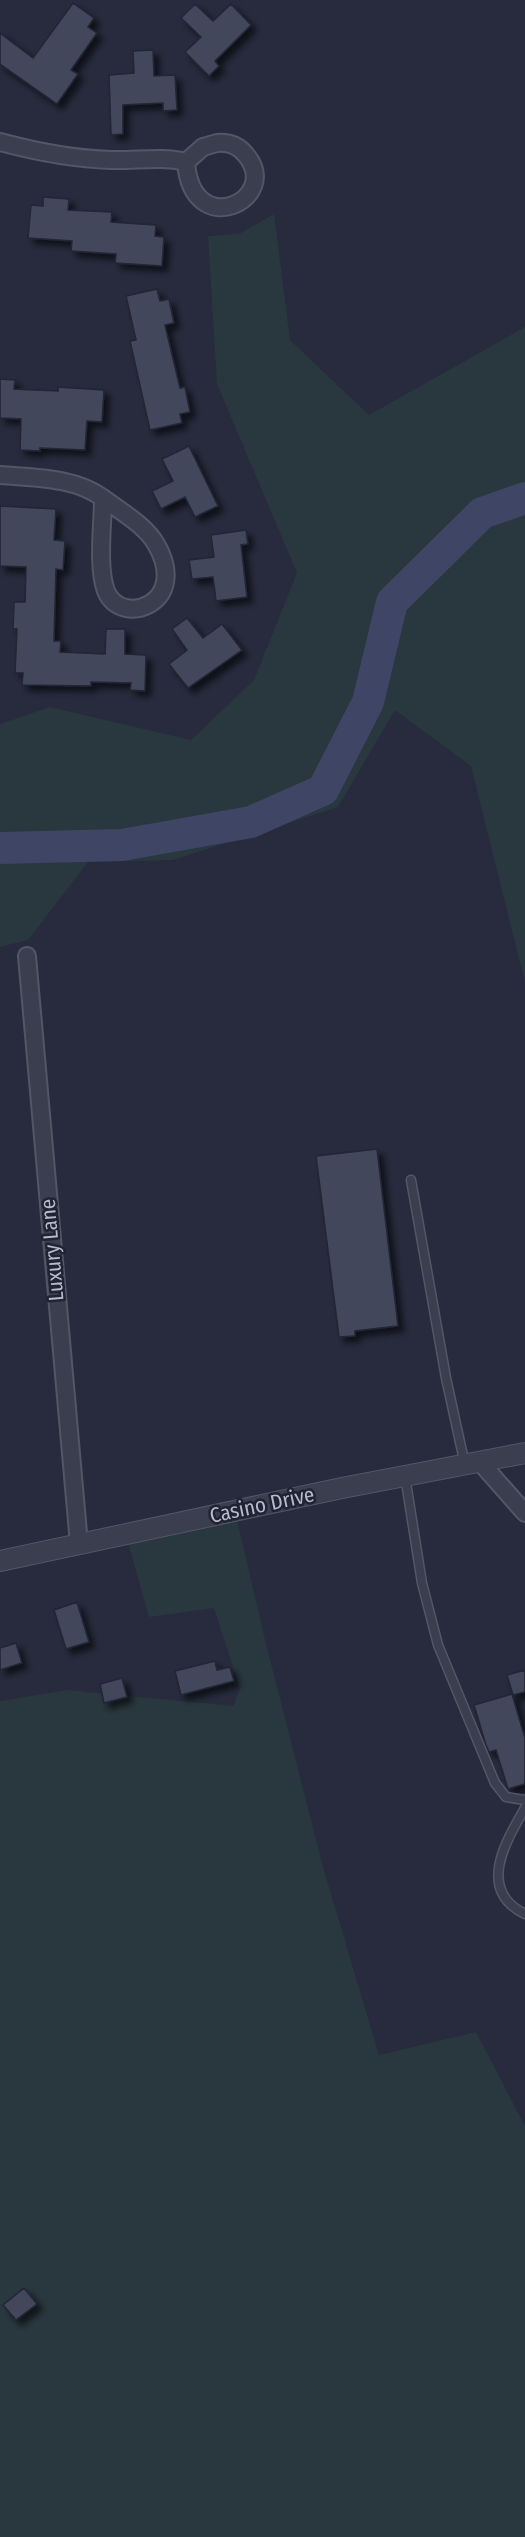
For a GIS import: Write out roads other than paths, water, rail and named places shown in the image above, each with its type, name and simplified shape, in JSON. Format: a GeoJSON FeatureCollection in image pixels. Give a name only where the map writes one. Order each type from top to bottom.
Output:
{"type":"FeatureCollection","features":[{"type":"Feature","properties":{"kind":"street"},"geometry":{"type":"LineString","coordinates":[[0,142],[41,153],[82,159],[170,158],[186,162]]}},
{"type":"Feature","properties":{"kind":"street"},"geometry":{"type":"LineString","coordinates":[[217,143],[233,144],[250,159],[254,175],[252,190],[246,198],[231,207],[206,205],[193,191],[187,174],[186,162],[203,147],[217,143]]}},
{"type":"Feature","properties":{"kind":"street"},"geometry":{"type":"LineString","coordinates":[[0,475],[70,482],[93,490],[103,498],[143,530],[155,542],[164,562],[165,585],[159,597],[149,605],[122,608],[112,601],[106,592],[102,577],[103,498]]}},
{"type":"Feature","properties":{"kind":"street","name":"Luxury Lane"},"geometry":{"type":"LineString","coordinates":[[27,956],[79,1544]]}},
{"type":"Feature","properties":{"kind":"street","name":"Casino Drive"},"geometry":{"type":"LineString","coordinates":[[0,1561],[525,1453]]}},
{"type":"Feature","properties":{"kind":"street"},"geometry":{"type":"LineString","coordinates":[[473,1463],[525,1513]]}},
{"type":"Feature","properties":{"kind":"lane"},"geometry":{"type":"LineString","coordinates":[[411,1180],[446,1378],[473,1463]]}},
{"type":"Feature","properties":{"kind":"lane"},"geometry":{"type":"LineString","coordinates":[[405,1476],[422,1583],[438,1645],[495,1783],[506,1797],[525,1800]]}},
{"type":"Feature","properties":{"kind":"lane"},"geometry":{"type":"LineString","coordinates":[[525,1808],[505,1844],[497,1871],[503,1895],[525,1914]]}},
{"type":"Feature","properties":{"kind":"waterway"},"geometry":{"type":"LineString","coordinates":[[0,848],[122,845],[251,822],[323,790],[368,702],[392,602],[482,513],[525,498]]}}]}
